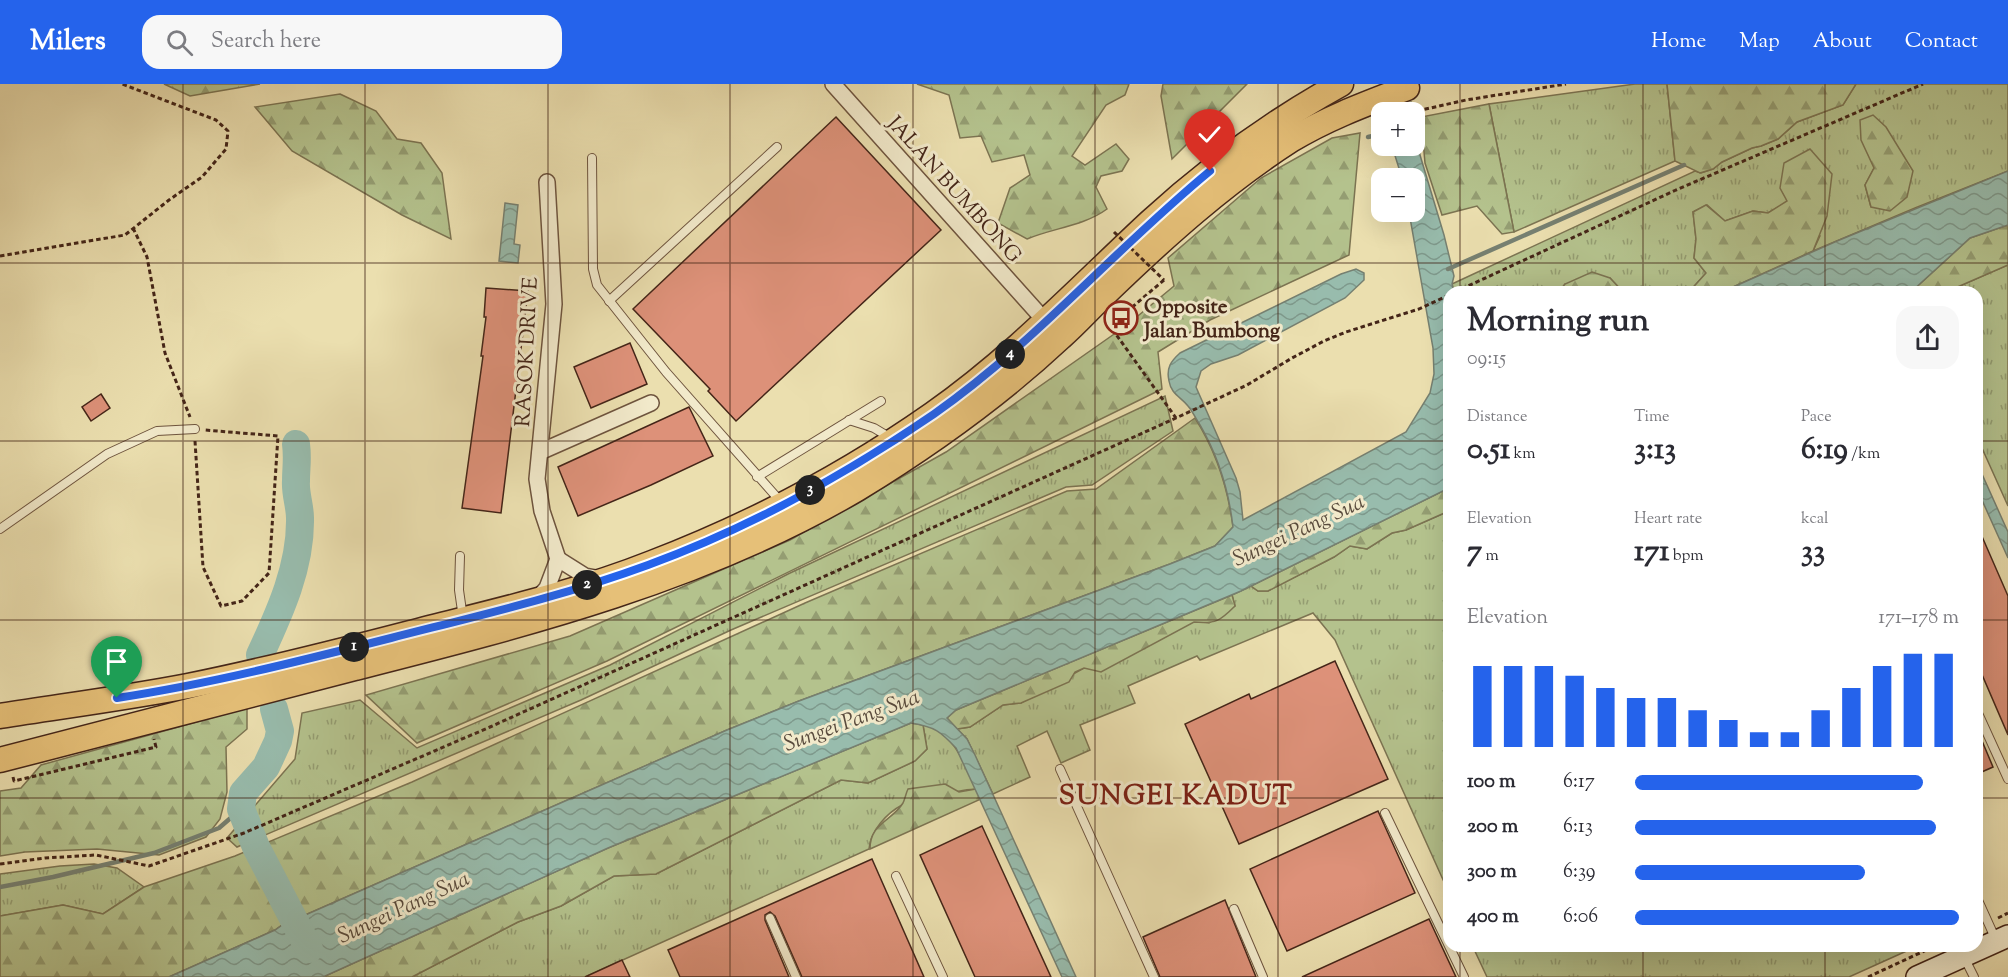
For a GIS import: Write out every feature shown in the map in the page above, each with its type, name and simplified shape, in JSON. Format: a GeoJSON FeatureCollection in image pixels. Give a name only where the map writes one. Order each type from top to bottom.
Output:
{"type":"FeatureCollection","features":[{"type":"Feature","properties":{"kind":"main road"},"geometry":{"type":"LineString","coordinates":[[0,716],[189,686],[463,620],[605,580],[739,527],[783,505],[894,440],[935,413],[977,381],[1046,322],[1149,224],[1210,171],[1274,124],[1341,84]]}},
{"type":"Feature","properties":{"kind":"main road"},"geometry":{"type":"LineString","coordinates":[[4,759],[514,627],[609,599],[700,565],[794,523],[902,460],[991,397],[1060,338],[1190,215],[1224,188],[1292,140],[1338,115],[1407,88]]}},
{"type":"Feature","properties":{"kind":"street","name":"JALAN BUMBONG"},"geometry":{"type":"LineString","coordinates":[[833,84],[1046,322]]}},
{"type":"Feature","properties":{"kind":"street","name":"RASOK DRIVE"},"geometry":{"type":"LineString","coordinates":[[547,182],[554,304],[537,489],[558,559]]}},
{"type":"Feature","properties":{"kind":"street","name":"RASOK DRIVE"},"geometry":{"type":"LineString","coordinates":[[540,452],[651,403]]}},
{"type":"Feature","properties":{"kind":"street"},"geometry":{"type":"LineString","coordinates":[[535,601],[547,588],[558,559],[585,576],[605,580]]}},
{"type":"Feature","properties":{"kind":"street"},"geometry":{"type":"LineString","coordinates":[[1983,947],[2002,938]]}},
{"type":"Feature","properties":{"kind":"street"},"geometry":{"type":"LineString","coordinates":[[1917,977],[1972,952]]}},
{"type":"Feature","properties":{"kind":"lane"},"geometry":{"type":"LineString","coordinates":[[609,301],[777,147]]}},
{"type":"Feature","properties":{"kind":"lane"},"geometry":{"type":"LineString","coordinates":[[592,158],[593,269],[597,285],[666,372],[783,505]]}},
{"type":"Feature","properties":{"kind":"lane"},"geometry":{"type":"LineString","coordinates":[[757,477],[881,401]]}},
{"type":"Feature","properties":{"kind":"lane"},"geometry":{"type":"LineString","coordinates":[[849,420],[874,428],[894,440]]}},
{"type":"Feature","properties":{"kind":"lane"},"geometry":{"type":"LineString","coordinates":[[0,529],[106,454],[157,431],[195,429]]}},
{"type":"Feature","properties":{"kind":"lane"},"geometry":{"type":"LineString","coordinates":[[460,556],[459,590],[463,620]]}},
{"type":"Feature","properties":{"kind":"lane"},"geometry":{"type":"LineString","coordinates":[[1983,724],[2008,779]]}},
{"type":"Feature","properties":{"kind":"lane"},"geometry":{"type":"LineString","coordinates":[[1060,769],[1154,977]]}},
{"type":"Feature","properties":{"kind":"lane"},"geometry":{"type":"LineString","coordinates":[[1385,813],[1443,933]]}},
{"type":"Feature","properties":{"kind":"lane"},"geometry":{"type":"LineString","coordinates":[[896,876],[944,977]]}},
{"type":"Feature","properties":{"kind":"lane"},"geometry":{"type":"LineString","coordinates":[[1983,908],[2002,938]]}},
{"type":"Feature","properties":{"kind":"lane"},"geometry":{"type":"LineString","coordinates":[[1234,909],[1263,977]]}},
{"type":"Feature","properties":{"kind":"lane"},"geometry":{"type":"LineString","coordinates":[[770,918],[796,977]]}},
{"type":"Feature","properties":{"kind":"lane"},"geometry":{"type":"LineString","coordinates":[[1452,952],[1464,977]]}},
{"type":"Feature","properties":{"kind":"lane"},"geometry":{"type":"LineString","coordinates":[[1964,956],[1974,977]]}},
{"type":"Feature","properties":{"kind":"path"},"geometry":{"type":"LineString","coordinates":[[0,256],[125,235],[202,177],[226,148],[228,131],[216,120],[122,84]]}},
{"type":"Feature","properties":{"kind":"path"},"geometry":{"type":"LineString","coordinates":[[1425,109],[1466,100],[1566,84]]}},
{"type":"Feature","properties":{"kind":"path"},"geometry":{"type":"LineString","coordinates":[[1468,286],[1676,190],[1923,84]]}},
{"type":"Feature","properties":{"kind":"path"},"geometry":{"type":"LineString","coordinates":[[134,228],[147,257],[165,352],[195,429],[203,567],[221,606],[242,601],[269,573],[278,436],[195,429]]}},
{"type":"Feature","properties":{"kind":"path"},"geometry":{"type":"LineString","coordinates":[[1114,232],[1164,280],[1110,326],[1176,418]]}},
{"type":"Feature","properties":{"kind":"path"},"geometry":{"type":"LineString","coordinates":[[0,864],[96,855],[149,866],[244,833],[490,727],[1176,418],[1247,385],[1324,341],[1346,332],[1393,319],[1443,298]]}},
{"type":"Feature","properties":{"kind":"path"},"geometry":{"type":"LineString","coordinates":[[4,759],[14,781],[156,747],[149,720]]}},
{"type":"Feature","properties":{"kind":"path"},"geometry":{"type":"LineString","coordinates":[[1868,977],[1922,952]]}},
{"type":"Feature","properties":{"kind":"green space"},"geometry":{"type":"Polygon","coordinates":[[[164,84],[260,84],[190,96],[164,84]]]}},
{"type":"Feature","properties":{"kind":"green space"},"geometry":{"type":"Polygon","coordinates":[[[917,84],[1129,84],[1125,95],[1106,105],[1072,156],[1085,165],[1116,144],[1129,159],[1122,171],[1101,176],[1096,187],[1107,209],[1078,223],[1027,239],[998,223],[1010,188],[1030,175],[1024,155],[992,162],[981,136],[960,138],[949,95],[917,84]]]}},
{"type":"Feature","properties":{"kind":"green space"},"geometry":{"type":"Polygon","coordinates":[[[1163,84],[1247,84],[1172,159],[1161,96],[1163,84]]]}},
{"type":"Feature","properties":{"kind":"green space"},"geometry":{"type":"Polygon","coordinates":[[[1635,84],[1667,84],[1675,161],[1514,232],[1489,104],[1635,84]]]}},
{"type":"Feature","properties":{"kind":"green space"},"geometry":{"type":"Polygon","coordinates":[[[1667,84],[1856,84],[1843,105],[1797,122],[1778,139],[1752,148],[1722,162],[1713,169],[1700,173],[1675,161],[1667,84]]]}},
{"type":"Feature","properties":{"kind":"green space"},"geometry":{"type":"Polygon","coordinates":[[[1856,84],[2008,84],[2008,171],[1813,251],[1820,236],[1787,202],[1768,213],[1753,211],[1725,221],[1707,205],[1693,212],[1696,239],[1694,258],[1706,273],[1694,286],[1617,286],[1610,278],[1564,286],[1452,286],[1452,284],[1695,171],[1701,173],[1713,169],[1722,162],[1752,148],[1778,139],[1797,122],[1843,105],[1856,84]],[[1874,168],[1865,185],[1871,207],[1874,168]]]}},
{"type":"Feature","properties":{"kind":"green space"},"geometry":{"type":"Polygon","coordinates":[[[340,94],[376,111],[397,139],[421,143],[442,173],[451,239],[402,215],[292,151],[255,107],[340,94]]]}},
{"type":"Feature","properties":{"kind":"green space"},"geometry":{"type":"Polygon","coordinates":[[[1489,104],[1514,232],[1502,234],[1477,206],[1442,215],[1425,163],[1425,116],[1489,104]]]}},
{"type":"Feature","properties":{"kind":"green space"},"geometry":{"type":"Polygon","coordinates":[[[1873,115],[1886,127],[1913,171],[1907,197],[1890,211],[1871,207],[1865,185],[1874,168],[1861,140],[1860,120],[1873,115]]]}},
{"type":"Feature","properties":{"kind":"green space"},"geometry":{"type":"Polygon","coordinates":[[[1360,133],[1349,255],[1210,320],[1158,352],[1162,389],[607,661],[417,743],[366,695],[570,636],[790,540],[946,452],[1127,325],[1174,286],[1168,258],[1261,178],[1332,138],[1360,133]]]}},
{"type":"Feature","properties":{"kind":"green space"},"geometry":{"type":"Polygon","coordinates":[[[1810,149],[1832,174],[1827,216],[1813,251],[1735,286],[1694,286],[1706,273],[1694,258],[1696,239],[1693,212],[1706,205],[1725,221],[1753,211],[1768,213],[1787,201],[1780,188],[1784,163],[1810,149]]]}},
{"type":"Feature","properties":{"kind":"green space"},"geometry":{"type":"Polygon","coordinates":[[[2008,225],[2008,265],[1960,286],[1918,286],[1970,238],[2008,225]]]}},
{"type":"Feature","properties":{"kind":"green space"},"geometry":{"type":"Polygon","coordinates":[[[2008,265],[2008,506],[1983,450],[1983,286],[1960,286],[2008,265]]]}},
{"type":"Feature","properties":{"kind":"green space"},"geometry":{"type":"Polygon","coordinates":[[[1592,272],[1610,278],[1617,286],[1564,286],[1592,272]]]}},
{"type":"Feature","properties":{"kind":"green space"},"geometry":{"type":"Polygon","coordinates":[[[1165,396],[1173,431],[1092,485],[1066,487],[731,630],[581,700],[237,847],[227,838],[295,759],[302,713],[360,700],[417,748],[610,665],[788,574],[1165,396]]]}},
{"type":"Feature","properties":{"kind":"green space"},"geometry":{"type":"Polygon","coordinates":[[[1195,418],[1215,457],[1231,512],[1233,527],[1215,546],[727,730],[303,916],[292,918],[275,930],[169,977],[0,977],[0,916],[63,905],[103,914],[144,887],[235,856],[412,782],[805,603],[1067,491],[1096,489],[1195,418]]]}},
{"type":"Feature","properties":{"kind":"green space"},"geometry":{"type":"Polygon","coordinates":[[[1443,491],[1443,514],[1406,530],[1392,533],[1367,549],[1350,546],[1334,557],[1268,591],[1258,591],[1251,586],[1443,491]]]}},
{"type":"Feature","properties":{"kind":"green space"},"geometry":{"type":"Polygon","coordinates":[[[1443,514],[1443,880],[1335,640],[1313,613],[1200,660],[1197,656],[1128,686],[1135,703],[1080,725],[1090,750],[1061,763],[1047,731],[1017,746],[1030,777],[993,794],[967,739],[957,729],[970,727],[1003,705],[1021,703],[1084,668],[1157,641],[1194,621],[1209,623],[1235,606],[1232,595],[1251,586],[1258,591],[1268,591],[1334,557],[1350,546],[1367,549],[1392,533],[1406,530],[1443,514]]]}},
{"type":"Feature","properties":{"kind":"green space"},"geometry":{"type":"Polygon","coordinates":[[[1232,595],[1235,606],[1221,618],[1213,622],[1194,622],[1101,672],[1084,668],[1075,672],[1069,682],[1021,703],[1003,705],[970,727],[957,729],[947,718],[956,710],[1232,595]]]}},
{"type":"Feature","properties":{"kind":"green space"},"geometry":{"type":"Polygon","coordinates":[[[247,708],[247,729],[226,747],[227,792],[220,819],[206,837],[159,855],[97,849],[25,852],[0,856],[0,791],[21,788],[41,765],[247,708]]]}},
{"type":"Feature","properties":{"kind":"green space"},"geometry":{"type":"Polygon","coordinates":[[[911,723],[923,725],[927,749],[915,761],[868,783],[841,780],[656,874],[614,876],[561,906],[518,922],[412,977],[323,977],[608,848],[911,723]]]}},
{"type":"Feature","properties":{"kind":"green space"},"geometry":{"type":"Polygon","coordinates":[[[923,725],[933,728],[950,741],[957,750],[976,789],[902,805],[880,823],[872,836],[869,849],[585,977],[412,977],[518,922],[561,906],[614,876],[656,874],[841,780],[868,783],[915,761],[927,749],[923,725]]]}},
{"type":"Feature","properties":{"kind":"green space"},"geometry":{"type":"Polygon","coordinates":[[[945,784],[959,792],[976,789],[981,799],[870,849],[874,833],[903,803],[908,789],[945,784]]]}},
{"type":"Feature","properties":{"kind":"green space"},"geometry":{"type":"Polygon","coordinates":[[[94,864],[117,868],[144,887],[103,914],[63,905],[0,916],[0,874],[94,864]]]}},
{"type":"Feature","properties":{"kind":"green space"},"geometry":{"type":"Polygon","coordinates":[[[1475,952],[1904,952],[1849,977],[1487,977],[1475,952]]]}},
{"type":"Feature","properties":{"kind":"water"},"geometry":{"type":"Polygon","coordinates":[[[1395,156],[1420,156],[1424,168],[1399,168],[1395,156]]]}},
{"type":"Feature","properties":{"kind":"water"},"geometry":{"type":"Polygon","coordinates":[[[2008,171],[2008,225],[1970,238],[1918,286],[1736,286],[1837,241],[2008,171]]]}},
{"type":"Feature","properties":{"kind":"water","name":"Sungei Pang Sua"},"geometry":{"type":"Polygon","coordinates":[[[1425,172],[1454,276],[1452,286],[1443,286],[1443,491],[1241,591],[956,710],[947,718],[967,739],[975,755],[1076,977],[1062,977],[956,748],[946,737],[936,731],[911,723],[608,848],[323,977],[169,977],[275,930],[292,918],[303,916],[727,730],[1215,546],[1233,527],[1229,501],[1217,462],[1200,425],[1190,408],[1170,385],[1168,372],[1170,365],[1180,353],[1341,274],[1356,269],[1364,273],[1364,280],[1345,298],[1238,355],[1211,364],[1201,371],[1196,387],[1236,478],[1243,520],[1406,432],[1430,393],[1434,374],[1433,348],[1411,222],[1425,222],[1425,172]]]}},
{"type":"Feature","properties":{"kind":"water"},"geometry":{"type":"Polygon","coordinates":[[[505,203],[518,205],[514,244],[520,245],[518,263],[499,261],[505,203]]]}},
{"type":"Feature","properties":{"kind":"water"},"geometry":{"type":"Polygon","coordinates":[[[1983,476],[2008,532],[2008,558],[1983,502],[1983,476]]]}},
{"type":"Feature","properties":{"kind":"building"},"geometry":{"type":"Polygon","coordinates":[[[836,117],[941,230],[736,421],[708,391],[710,389],[633,309],[836,117]]]}},
{"type":"Feature","properties":{"kind":"building"},"geometry":{"type":"Polygon","coordinates":[[[486,288],[528,291],[501,513],[462,508],[483,356],[481,356],[486,317],[484,317],[486,288]]]}},
{"type":"Feature","properties":{"kind":"building"},"geometry":{"type":"Polygon","coordinates":[[[630,343],[647,384],[591,408],[574,367],[630,343]]]}},
{"type":"Feature","properties":{"kind":"building"},"geometry":{"type":"Polygon","coordinates":[[[101,394],[110,408],[91,421],[82,407],[101,394]]]}},
{"type":"Feature","properties":{"kind":"building"},"geometry":{"type":"Polygon","coordinates":[[[689,407],[713,456],[578,516],[558,467],[689,407]]]}},
{"type":"Feature","properties":{"kind":"building"},"geometry":{"type":"Polygon","coordinates":[[[1983,539],[2008,596],[2008,735],[1983,677],[1983,539]]]}},
{"type":"Feature","properties":{"kind":"building"},"geometry":{"type":"Polygon","coordinates":[[[1335,661],[1388,779],[1239,844],[1185,724],[1249,694],[1251,699],[1335,661]]]}},
{"type":"Feature","properties":{"kind":"building"},"geometry":{"type":"Polygon","coordinates":[[[1983,743],[1993,767],[1983,771],[1983,743]]]}},
{"type":"Feature","properties":{"kind":"building"},"geometry":{"type":"Polygon","coordinates":[[[1378,811],[1415,893],[1287,951],[1250,869],[1378,811]]]}},
{"type":"Feature","properties":{"kind":"building"},"geometry":{"type":"Polygon","coordinates":[[[982,826],[1051,977],[975,977],[920,855],[982,826]]]}},
{"type":"Feature","properties":{"kind":"building"},"geometry":{"type":"Polygon","coordinates":[[[872,859],[924,977],[802,977],[775,916],[770,912],[765,915],[765,920],[789,977],[680,977],[668,950],[872,859]]]}},
{"type":"Feature","properties":{"kind":"building"},"geometry":{"type":"Polygon","coordinates":[[[1225,900],[1256,977],[1160,977],[1143,937],[1225,900]]]}},
{"type":"Feature","properties":{"kind":"building"},"geometry":{"type":"Polygon","coordinates":[[[1429,919],[1456,977],[1302,977],[1429,919]]]}},
{"type":"Feature","properties":{"kind":"building"},"geometry":{"type":"Polygon","coordinates":[[[622,960],[630,977],[585,977],[622,960]]]}},
{"type":"Feature","properties":{"kind":"waterway"},"geometry":{"type":"LineString","coordinates":[[1448,269],[1684,165]]}},
{"type":"Feature","properties":{"kind":"waterway"},"geometry":{"type":"LineString","coordinates":[[260,655],[282,605],[297,554],[300,518],[296,486],[296,444]]}},
{"type":"Feature","properties":{"kind":"waterway"},"geometry":{"type":"LineString","coordinates":[[274,709],[280,731],[278,741],[266,767],[243,793],[241,809],[256,847],[309,949]]}},
{"type":"Feature","properties":{"kind":"waterway"},"geometry":{"type":"LineString","coordinates":[[0,887],[154,853],[219,828],[241,809]]}},
{"type":"Feature","properties":{"kind":"place","name":"Opposite Jalan Bumbong"},"geometry":{"type":"Point","coordinates":[1121,318]}},
{"type":"Feature","properties":{"kind":"district","name":"SUNGEI KADUT"},"geometry":{"type":"Point","coordinates":[1176,795]}},
{"type":"Feature","properties":{"kind":"route"},"geometry":{"type":"LineString","coordinates":[[117,698],[189,686],[308,659],[535,601],[650,564],[739,527],[842,472],[935,413],[1015,350],[1176,199],[1210,171]]}}]}
